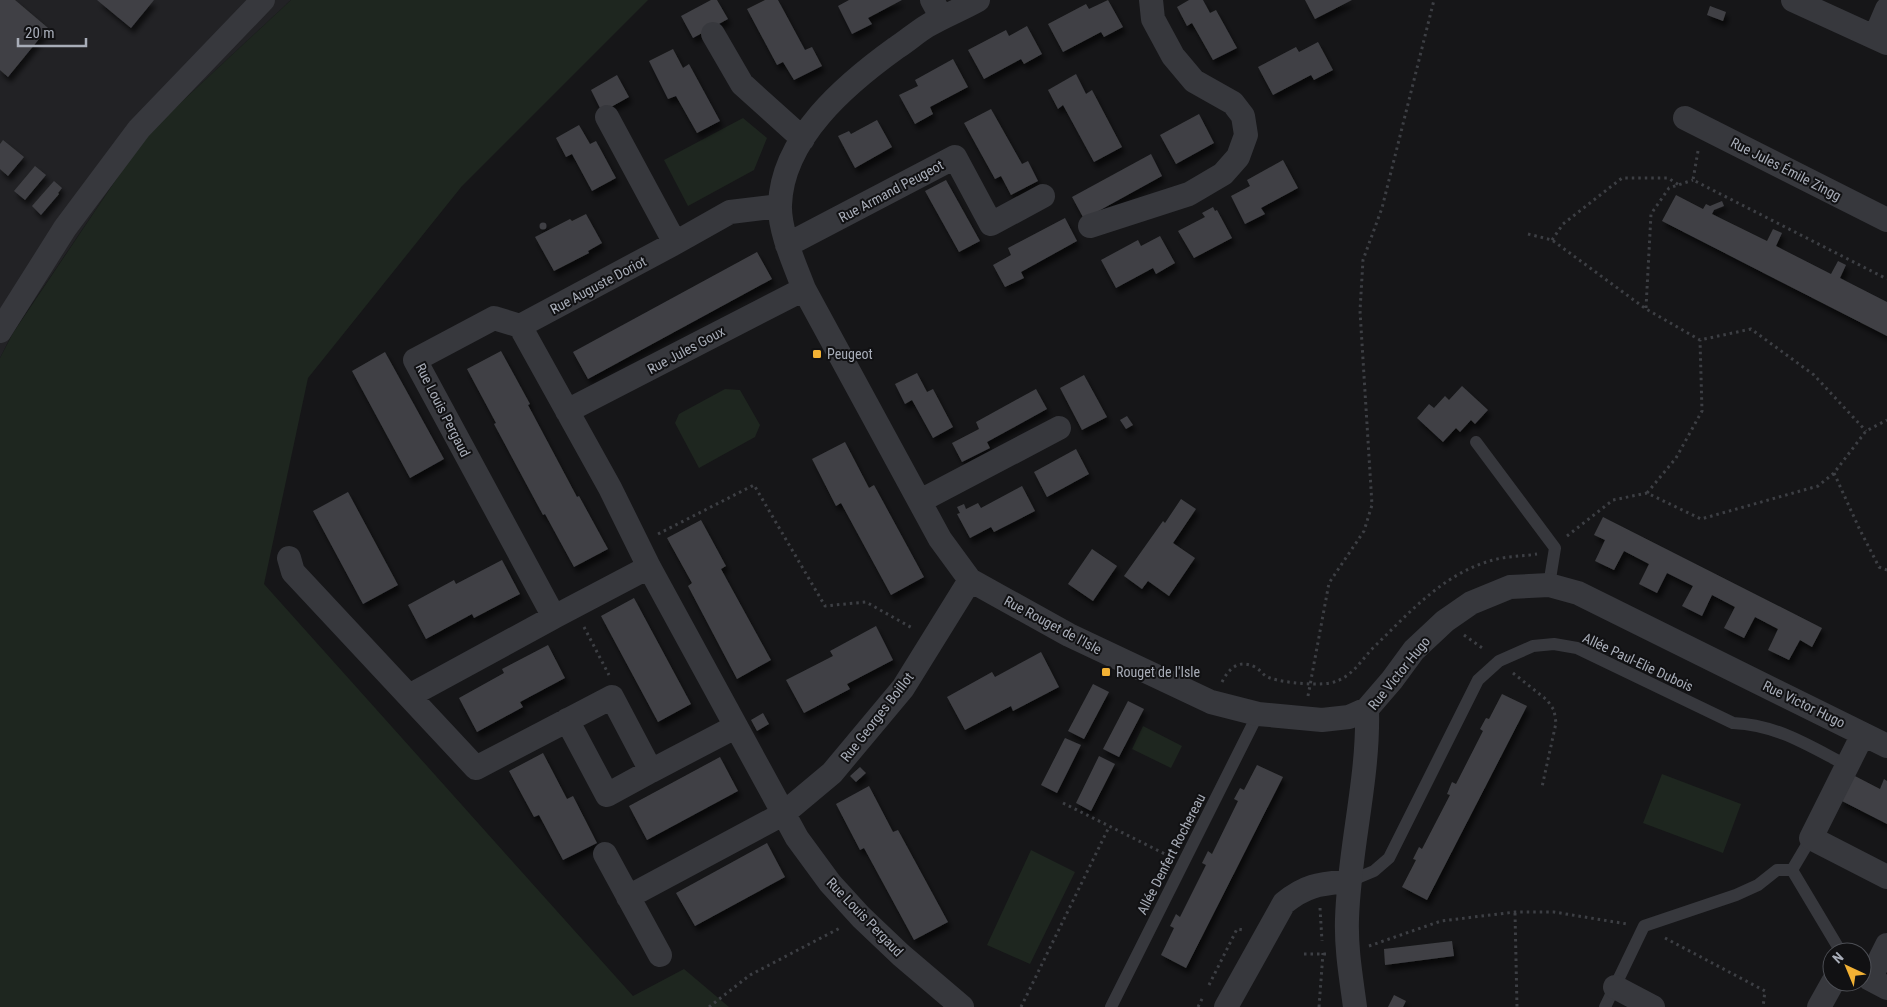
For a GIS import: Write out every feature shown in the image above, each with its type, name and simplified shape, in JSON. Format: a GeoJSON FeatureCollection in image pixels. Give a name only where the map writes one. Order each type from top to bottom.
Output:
{"type":"FeatureCollection","features":[{"type":"Feature","properties":{"kind":"street"},"geometry":{"type":"LineString","coordinates":[[0,331],[65,228],[140,129],[263,0]]}},
{"type":"Feature","properties":{"kind":"street"},"geometry":{"type":"LineString","coordinates":[[970,580],[940,539],[804,289],[787,245],[780,206],[784,174],[803,139],[823,111],[867,69],[926,26],[937,9],[978,0]]}},
{"type":"Feature","properties":{"kind":"street"},"geometry":{"type":"LineString","coordinates":[[1090,226],[1188,194],[1223,174],[1238,157],[1246,135],[1243,116],[1233,103],[1194,81],[1173,56],[1153,19],[1151,0]]}},
{"type":"Feature","properties":{"kind":"street"},"geometry":{"type":"LineString","coordinates":[[1792,0],[1881,40],[1887,10]]}},
{"type":"Feature","properties":{"kind":"street"},"geometry":{"type":"LineString","coordinates":[[713,34],[742,84],[803,139]]}},
{"type":"Feature","properties":{"kind":"street"},"geometry":{"type":"LineString","coordinates":[[607,117],[675,244]]}},
{"type":"Feature","properties":{"kind":"street","name":"Rue Jules Émile Zingg"},"geometry":{"type":"LineString","coordinates":[[1694,122],[1887,220]]}},
{"type":"Feature","properties":{"kind":"street","name":"Rue Armand Peugeot"},"geometry":{"type":"LineString","coordinates":[[787,245],[955,157],[991,224],[1043,196]]}},
{"type":"Feature","properties":{"kind":"street","name":"Rue Auguste Doriot"},"geometry":{"type":"LineString","coordinates":[[520,326],[675,244],[730,212],[780,206]]}},
{"type":"Feature","properties":{"kind":"street","name":"Rue Jules Goux"},"geometry":{"type":"LineString","coordinates":[[567,411],[804,289]]}},
{"type":"Feature","properties":{"kind":"street","name":"Rue Louis Pergaud"},"geometry":{"type":"LineString","coordinates":[[563,612],[414,360],[494,318],[520,326],[610,488],[649,567],[797,838],[830,883],[861,917],[901,955],[962,1007]]}},
{"type":"Feature","properties":{"kind":"street"},"geometry":{"type":"LineString","coordinates":[[920,501],[1059,428]]}},
{"type":"Feature","properties":{"kind":"street"},"geometry":{"type":"LineString","coordinates":[[289,558],[293,572],[476,768],[612,696],[651,771]]}},
{"type":"Feature","properties":{"kind":"street"},"geometry":{"type":"LineString","coordinates":[[409,696],[649,567]]}},
{"type":"Feature","properties":{"kind":"street","name":"Rue Georges Boillot"},"geometry":{"type":"LineString","coordinates":[[783,814],[832,773],[904,688],[970,580]]}},
{"type":"Feature","properties":{"kind":"street","name":"Rue Rouget de l'Isle"},"geometry":{"type":"LineString","coordinates":[[970,580],[1069,635],[1211,702],[1258,714],[1322,720],[1348,717],[1366,709]]}},
{"type":"Feature","properties":{"kind":"street","name":"Rue Victor Hugo"},"geometry":{"type":"LineString","coordinates":[[1355,1007],[1347,954],[1350,881],[1368,737],[1366,709],[1392,680],[1414,650],[1445,621],[1471,603],[1510,587],[1549,585],[1578,593],[1887,746]]}},
{"type":"Feature","properties":{"kind":"street"},"geometry":{"type":"LineString","coordinates":[[567,720],[607,795],[735,727]]}},
{"type":"Feature","properties":{"kind":"street"},"geometry":{"type":"LineString","coordinates":[[1863,734],[1811,838],[1887,877]]}},
{"type":"Feature","properties":{"kind":"street"},"geometry":{"type":"LineString","coordinates":[[628,896],[783,814]]}},
{"type":"Feature","properties":{"kind":"street"},"geometry":{"type":"LineString","coordinates":[[605,854],[660,955]]}},
{"type":"Feature","properties":{"kind":"street"},"geometry":{"type":"LineString","coordinates":[[1226,1007],[1284,903],[1298,891],[1318,885],[1350,881]]}},
{"type":"Feature","properties":{"kind":"street"},"geometry":{"type":"LineString","coordinates":[[1873,981],[1887,945]]}},
{"type":"Feature","properties":{"kind":"street"},"geometry":{"type":"LineString","coordinates":[[1819,1007],[1827,992]]}},
{"type":"Feature","properties":{"kind":"street"},"geometry":{"type":"LineString","coordinates":[[1610,997],[1653,1007]]}},
{"type":"Feature","properties":{"kind":"lane"},"geometry":{"type":"LineString","coordinates":[[1476,442],[1555,548],[1549,585]]}},
{"type":"Feature","properties":{"kind":"lane","name":"Allée Paul-Elie Dubois"},"geometry":{"type":"LineString","coordinates":[[1350,881],[1374,871],[1389,858],[1478,680],[1499,661],[1533,646],[1554,644],[1577,648],[1733,722],[1760,725],[1783,733],[1848,766]]}},
{"type":"Feature","properties":{"kind":"lane","name":"Allée Denfert Rochereau"},"geometry":{"type":"LineString","coordinates":[[1111,1007],[1258,714]]}},
{"type":"Feature","properties":{"kind":"lane"},"geometry":{"type":"LineString","coordinates":[[1792,870],[1811,838]]}},
{"type":"Feature","properties":{"kind":"lane"},"geometry":{"type":"LineString","coordinates":[[1610,997],[1644,926],[1736,895],[1758,885],[1777,870],[1792,870]]}},
{"type":"Feature","properties":{"kind":"lane"},"geometry":{"type":"LineString","coordinates":[[1792,870],[1835,942]]}},
{"type":"Feature","properties":{"kind":"path"},"geometry":{"type":"LineString","coordinates":[[1303,719],[1329,583],[1364,531],[1372,505],[1360,311],[1363,260],[1382,208],[1434,0]]}},
{"type":"Feature","properties":{"kind":"path"},"geometry":{"type":"LineString","coordinates":[[1694,122],[1694,180]]}},
{"type":"Feature","properties":{"kind":"path"},"geometry":{"type":"LineString","coordinates":[[1552,240],[1563,224],[1622,178],[1668,178],[1679,185]]}},
{"type":"Feature","properties":{"kind":"path"},"geometry":{"type":"LineString","coordinates":[[1646,309],[1651,214],[1669,188],[1694,180],[1887,279]]}},
{"type":"Feature","properties":{"kind":"path"},"geometry":{"type":"LineString","coordinates":[[1528,234],[1552,240],[1646,309],[1700,340],[1751,329],[1814,375],[1866,431]]}},
{"type":"Feature","properties":{"kind":"path"},"geometry":{"type":"LineString","coordinates":[[1647,493],[1676,458],[1702,411],[1700,340]]}},
{"type":"Feature","properties":{"kind":"path"},"geometry":{"type":"LineString","coordinates":[[1211,702],[1228,671],[1237,665],[1247,664],[1257,668],[1270,679],[1321,685],[1337,682],[1353,672],[1373,647],[1423,598],[1456,576],[1477,565],[1502,558],[1546,553],[1555,548],[1573,531],[1613,500],[1647,493],[1701,518],[1818,486],[1834,473],[1866,431],[1887,420]]}},
{"type":"Feature","properties":{"kind":"path"},"geometry":{"type":"LineString","coordinates":[[1834,473],[1879,567],[1887,570]]}},
{"type":"Feature","properties":{"kind":"path"},"geometry":{"type":"LineString","coordinates":[[638,544],[754,485],[825,606],[866,602],[933,639]]}},
{"type":"Feature","properties":{"kind":"path"},"geometry":{"type":"LineString","coordinates":[[563,612],[614,683],[612,696]]}},
{"type":"Feature","properties":{"kind":"path"},"geometry":{"type":"LineString","coordinates":[[1445,621],[1548,700],[1554,710],[1556,723],[1542,787]]}},
{"type":"Feature","properties":{"kind":"path"},"geometry":{"type":"LineString","coordinates":[[1063,803],[1184,863]]}},
{"type":"Feature","properties":{"kind":"path"},"geometry":{"type":"LineString","coordinates":[[1021,1007],[1109,827]]}},
{"type":"Feature","properties":{"kind":"path"},"geometry":{"type":"LineString","coordinates":[[1318,885],[1323,954],[1319,1007]]}},
{"type":"Feature","properties":{"kind":"path"},"geometry":{"type":"LineString","coordinates":[[1516,912],[1517,1007]]}},
{"type":"Feature","properties":{"kind":"path"},"geometry":{"type":"LineString","coordinates":[[1347,954],[1398,934],[1440,921],[1516,912],[1554,912],[1644,926],[1765,991],[1763,1007]]}},
{"type":"Feature","properties":{"kind":"path"},"geometry":{"type":"LineString","coordinates":[[709,1007],[750,975],[861,917]]}},
{"type":"Feature","properties":{"kind":"shaded area"},"geometry":{"type":"Polygon","coordinates":[[[0,0],[291,0],[146,135],[13,332],[0,358],[0,0]]]}},
{"type":"Feature","properties":{"kind":"shaded area"},"geometry":{"type":"Polygon","coordinates":[[[291,0],[648,0],[462,186],[308,378],[264,584],[633,996],[684,969],[729,1007],[0,1007],[0,358],[13,333],[146,135],[291,0]]]}},
{"type":"Feature","properties":{"kind":"shaded area"},"geometry":{"type":"Polygon","coordinates":[[[743,118],[767,138],[754,170],[688,206],[664,160],[743,118]]]}},
{"type":"Feature","properties":{"kind":"shaded area"},"geometry":{"type":"Polygon","coordinates":[[[725,389],[740,390],[760,425],[755,437],[699,468],[675,423],[679,414],[725,389]]]}},
{"type":"Feature","properties":{"kind":"shaded area"},"geometry":{"type":"Polygon","coordinates":[[[1143,726],[1182,746],[1171,768],[1132,749],[1143,726]]]}},
{"type":"Feature","properties":{"kind":"shaded area"},"geometry":{"type":"Polygon","coordinates":[[[1662,774],[1741,804],[1723,853],[1643,823],[1662,774]]]}},
{"type":"Feature","properties":{"kind":"shaded area"},"geometry":{"type":"Polygon","coordinates":[[[1031,850],[1075,872],[1030,964],[987,945],[1031,850]]]}},
{"type":"Feature","properties":{"kind":"building"},"geometry":{"type":"Polygon","coordinates":[[[0,0],[15,0],[48,28],[8,77],[0,70],[0,0]]]}},
{"type":"Feature","properties":{"kind":"building"},"geometry":{"type":"Polygon","coordinates":[[[97,0],[154,0],[131,28],[97,0]]]}},
{"type":"Feature","properties":{"kind":"building"},"geometry":{"type":"Polygon","coordinates":[[[711,0],[717,0],[728,19],[693,38],[681,16],[711,0]]]}},
{"type":"Feature","properties":{"kind":"building"},"geometry":{"type":"Polygon","coordinates":[[[765,0],[778,0],[805,50],[812,47],[822,66],[794,80],[783,62],[777,65],[747,9],[765,0]]]}},
{"type":"Feature","properties":{"kind":"building"},"geometry":{"type":"Polygon","coordinates":[[[849,0],[902,0],[868,18],[872,24],[852,34],[838,6],[849,0]]]}},
{"type":"Feature","properties":{"kind":"building"},"geometry":{"type":"Polygon","coordinates":[[[1108,0],[1123,27],[1104,37],[1101,32],[1063,52],[1048,24],[1086,4],[1089,9],[1108,0]]]}},
{"type":"Feature","properties":{"kind":"building"},"geometry":{"type":"Polygon","coordinates":[[[1189,0],[1203,0],[1210,13],[1216,10],[1237,48],[1213,60],[1192,23],[1187,26],[1177,7],[1189,0]]]}},
{"type":"Feature","properties":{"kind":"building"},"geometry":{"type":"Polygon","coordinates":[[[1305,0],[1352,0],[1315,19],[1305,0]]]}},
{"type":"Feature","properties":{"kind":"building"},"geometry":{"type":"Polygon","coordinates":[[[1710,6],[1726,12],[1723,21],[1707,15],[1710,6]]]}},
{"type":"Feature","properties":{"kind":"building"},"geometry":{"type":"Polygon","coordinates":[[[1027,26],[1042,54],[1024,64],[1021,59],[984,79],[968,50],[1006,30],[1009,36],[1027,26]]]}},
{"type":"Feature","properties":{"kind":"building"},"geometry":{"type":"Polygon","coordinates":[[[1318,42],[1333,70],[1314,80],[1311,75],[1273,95],[1258,67],[1296,47],[1299,52],[1318,42]]]}},
{"type":"Feature","properties":{"kind":"building"},"geometry":{"type":"Polygon","coordinates":[[[673,49],[683,68],[689,64],[720,121],[697,133],[676,96],[668,99],[649,61],[673,49]]]}},
{"type":"Feature","properties":{"kind":"building"},"geometry":{"type":"Polygon","coordinates":[[[953,59],[968,87],[930,107],[933,114],[915,124],[899,95],[918,86],[915,80],[953,59]]]}},
{"type":"Feature","properties":{"kind":"building"},"geometry":{"type":"Polygon","coordinates":[[[1076,74],[1086,94],[1092,90],[1122,147],[1094,162],[1063,105],[1058,109],[1048,90],[1076,74]]]}},
{"type":"Feature","properties":{"kind":"building"},"geometry":{"type":"Polygon","coordinates":[[[617,75],[629,97],[602,112],[591,90],[617,75]]]}},
{"type":"Feature","properties":{"kind":"building"},"geometry":{"type":"Polygon","coordinates":[[[991,109],[1022,164],[1028,161],[1038,181],[1011,195],[1001,176],[995,179],[964,123],[991,109]]]}},
{"type":"Feature","properties":{"kind":"building"},"geometry":{"type":"Polygon","coordinates":[[[1199,114],[1214,143],[1176,164],[1160,135],[1199,114]]]}},
{"type":"Feature","properties":{"kind":"building"},"geometry":{"type":"Polygon","coordinates":[[[877,120],[892,147],[855,168],[838,136],[849,131],[851,134],[877,120]]]}},
{"type":"Feature","properties":{"kind":"building"},"geometry":{"type":"Polygon","coordinates":[[[579,125],[590,144],[596,141],[616,178],[592,191],[572,154],[566,157],[556,138],[579,125]]]}},
{"type":"Feature","properties":{"kind":"building"},"geometry":{"type":"Polygon","coordinates":[[[3,140],[24,157],[8,176],[0,169],[0,144],[3,140]]]}},
{"type":"Feature","properties":{"kind":"building"},"geometry":{"type":"Polygon","coordinates":[[[1151,154],[1162,176],[1084,219],[1072,197],[1151,154]]]}},
{"type":"Feature","properties":{"kind":"building"},"geometry":{"type":"Polygon","coordinates":[[[1283,160],[1298,188],[1261,208],[1265,214],[1245,224],[1231,196],[1250,186],[1247,180],[1283,160]]]}},
{"type":"Feature","properties":{"kind":"building"},"geometry":{"type":"Polygon","coordinates":[[[35,166],[46,175],[25,200],[14,191],[35,166]]]}},
{"type":"Feature","properties":{"kind":"building"},"geometry":{"type":"Polygon","coordinates":[[[946,180],[980,241],[959,252],[925,191],[946,180]]]}},
{"type":"Feature","properties":{"kind":"building"},"geometry":{"type":"Polygon","coordinates":[[[54,181],[62,188],[41,215],[32,206],[54,181]]]}},
{"type":"Feature","properties":{"kind":"building"},"geometry":{"type":"Polygon","coordinates":[[[1676,195],[1703,209],[1706,204],[1710,206],[1722,201],[1724,206],[1714,210],[1712,214],[1767,241],[1773,229],[1782,233],[1776,246],[1831,274],[1838,261],[1846,265],[1840,278],[1887,302],[1887,336],[1662,221],[1676,195]]]}},
{"type":"Feature","properties":{"kind":"building"},"geometry":{"type":"Polygon","coordinates":[[[1213,207],[1215,211],[1217,210],[1232,238],[1194,258],[1178,231],[1205,217],[1202,213],[1213,207]]]}},
{"type":"Feature","properties":{"kind":"building"},"geometry":{"type":"Polygon","coordinates":[[[586,214],[602,243],[588,251],[589,253],[554,271],[535,237],[570,219],[572,221],[586,214]]]}},
{"type":"Feature","properties":{"kind":"building"},"geometry":{"type":"Polygon","coordinates":[[[1065,218],[1077,241],[1021,272],[1024,278],[1005,287],[993,265],[1011,255],[1008,248],[1065,218]]]}},
{"type":"Feature","properties":{"kind":"building"},"geometry":{"type":"Polygon","coordinates":[[[543,223],[546,226],[543,229],[540,226],[543,223]]]}},
{"type":"Feature","properties":{"kind":"building"},"geometry":{"type":"Polygon","coordinates":[[[1160,236],[1175,263],[1156,274],[1153,268],[1116,288],[1101,260],[1138,240],[1141,246],[1160,236]]]}},
{"type":"Feature","properties":{"kind":"building"},"geometry":{"type":"Polygon","coordinates":[[[757,252],[772,279],[588,379],[573,352],[757,252]]]}},
{"type":"Feature","properties":{"kind":"building"},"geometry":{"type":"Polygon","coordinates":[[[501,351],[577,497],[579,496],[608,549],[574,567],[545,514],[543,515],[467,369],[501,351]]]}},
{"type":"Feature","properties":{"kind":"building"},"geometry":{"type":"Polygon","coordinates":[[[385,352],[444,459],[410,478],[352,371],[385,352]]]}},
{"type":"Feature","properties":{"kind":"building"},"geometry":{"type":"Polygon","coordinates":[[[917,373],[927,392],[933,389],[953,427],[933,438],[912,400],[905,404],[895,384],[917,373]]]}},
{"type":"Feature","properties":{"kind":"building"},"geometry":{"type":"Polygon","coordinates":[[[1084,375],[1107,417],[1082,430],[1060,388],[1084,375]]]}},
{"type":"Feature","properties":{"kind":"building"},"geometry":{"type":"Polygon","coordinates":[[[1462,386],[1488,410],[1475,424],[1471,420],[1460,432],[1456,428],[1443,442],[1417,418],[1429,404],[1434,408],[1445,396],[1449,400],[1462,386]]]}},
{"type":"Feature","properties":{"kind":"building"},"geometry":{"type":"Polygon","coordinates":[[[1036,389],[1047,409],[987,442],[990,448],[962,462],[952,443],[979,429],[976,422],[1036,389]]]}},
{"type":"Feature","properties":{"kind":"building"},"geometry":{"type":"Polygon","coordinates":[[[1127,416],[1133,425],[1126,429],[1120,420],[1127,416]]]}},
{"type":"Feature","properties":{"kind":"building"},"geometry":{"type":"Polygon","coordinates":[[[845,442],[869,488],[874,485],[924,577],[891,595],[841,503],[836,506],[812,459],[845,442]]]}},
{"type":"Feature","properties":{"kind":"building"},"geometry":{"type":"Polygon","coordinates":[[[1076,449],[1089,474],[1047,497],[1034,472],[1076,449]]]}},
{"type":"Feature","properties":{"kind":"building"},"geometry":{"type":"Polygon","coordinates":[[[1022,486],[1035,511],[994,532],[991,527],[970,538],[957,514],[960,513],[957,507],[964,504],[966,509],[978,503],[981,508],[1022,486]]]}},
{"type":"Feature","properties":{"kind":"building"},"geometry":{"type":"Polygon","coordinates":[[[348,492],[398,585],[363,604],[313,511],[348,492]]]}},
{"type":"Feature","properties":{"kind":"building"},"geometry":{"type":"Polygon","coordinates":[[[1181,499],[1196,509],[1173,543],[1195,558],[1169,596],[1148,581],[1142,589],[1124,576],[1181,499]]]}},
{"type":"Feature","properties":{"kind":"building"},"geometry":{"type":"Polygon","coordinates":[[[1603,517],[1822,628],[1812,647],[1800,640],[1789,660],[1768,650],[1778,629],[1755,617],[1744,638],[1724,628],[1735,607],[1712,595],[1702,616],[1682,606],[1693,586],[1667,573],[1657,593],[1639,584],[1649,564],[1624,551],[1614,570],[1595,561],[1605,540],[1594,535],[1603,517]]]}},
{"type":"Feature","properties":{"kind":"building"},"geometry":{"type":"Polygon","coordinates":[[[701,520],[726,566],[721,569],[771,660],[737,679],[688,586],[692,583],[667,538],[701,520]]]}},
{"type":"Feature","properties":{"kind":"building"},"geometry":{"type":"Polygon","coordinates":[[[1092,549],[1117,566],[1093,601],[1068,584],[1092,549]]]}},
{"type":"Feature","properties":{"kind":"building"},"geometry":{"type":"Polygon","coordinates":[[[502,560],[520,594],[474,618],[472,614],[426,639],[408,605],[454,580],[456,584],[502,560]]]}},
{"type":"Feature","properties":{"kind":"building"},"geometry":{"type":"Polygon","coordinates":[[[634,598],[691,704],[658,722],[601,616],[634,598]]]}},
{"type":"Feature","properties":{"kind":"building"},"geometry":{"type":"Polygon","coordinates":[[[876,626],[893,660],[847,684],[850,689],[804,713],[786,680],[833,656],[830,651],[876,626]]]}},
{"type":"Feature","properties":{"kind":"building"},"geometry":{"type":"Polygon","coordinates":[[[548,645],[565,678],[520,702],[523,707],[477,732],[459,698],[504,673],[502,669],[548,645]]]}},
{"type":"Feature","properties":{"kind":"building"},"geometry":{"type":"Polygon","coordinates":[[[1041,652],[1059,687],[1013,711],[1011,706],[965,730],[947,697],[992,672],[995,677],[1041,652]]]}},
{"type":"Feature","properties":{"kind":"building"},"geometry":{"type":"Polygon","coordinates":[[[1093,684],[1109,692],[1084,739],[1068,731],[1093,684]]]}},
{"type":"Feature","properties":{"kind":"building"},"geometry":{"type":"Polygon","coordinates":[[[1502,694],[1527,706],[1427,900],[1402,887],[1416,860],[1413,859],[1419,847],[1422,849],[1450,795],[1447,794],[1452,782],[1456,784],[1483,731],[1480,729],[1486,718],[1489,719],[1502,694]]]}},
{"type":"Feature","properties":{"kind":"building"},"geometry":{"type":"Polygon","coordinates":[[[1128,701],[1144,709],[1119,757],[1103,749],[1128,701]]]}},
{"type":"Feature","properties":{"kind":"building"},"geometry":{"type":"Polygon","coordinates":[[[763,713],[769,724],[757,731],[751,720],[763,713]]]}},
{"type":"Feature","properties":{"kind":"building"},"geometry":{"type":"Polygon","coordinates":[[[1065,738],[1081,745],[1057,793],[1041,785],[1065,738]]]}},
{"type":"Feature","properties":{"kind":"building"},"geometry":{"type":"Polygon","coordinates":[[[543,753],[567,799],[573,796],[597,843],[563,860],[539,815],[534,817],[509,771],[543,753]]]}},
{"type":"Feature","properties":{"kind":"building"},"geometry":{"type":"Polygon","coordinates":[[[1099,756],[1115,764],[1091,811],[1076,803],[1099,756]]]}},
{"type":"Feature","properties":{"kind":"building"},"geometry":{"type":"Polygon","coordinates":[[[720,757],[738,791],[647,840],[629,806],[720,757]]]}},
{"type":"Feature","properties":{"kind":"building"},"geometry":{"type":"Polygon","coordinates":[[[1257,765],[1283,777],[1186,968],[1161,955],[1174,928],[1170,926],[1176,914],[1180,917],[1206,865],[1202,863],[1208,851],[1212,854],[1238,801],[1234,799],[1240,788],[1244,790],[1257,765]]]}},
{"type":"Feature","properties":{"kind":"building"},"geometry":{"type":"Polygon","coordinates":[[[860,767],[866,773],[856,782],[850,776],[860,767]]]}},
{"type":"Feature","properties":{"kind":"building"},"geometry":{"type":"Polygon","coordinates":[[[1853,775],[1880,789],[1884,779],[1887,781],[1887,824],[1840,800],[1853,775]]]}},
{"type":"Feature","properties":{"kind":"building"},"geometry":{"type":"Polygon","coordinates":[[[869,786],[893,832],[898,830],[948,922],[914,940],[864,848],[860,850],[836,804],[869,786]]]}},
{"type":"Feature","properties":{"kind":"building"},"geometry":{"type":"Polygon","coordinates":[[[767,843],[785,877],[695,926],[676,893],[767,843]]]}},
{"type":"Feature","properties":{"kind":"building"},"geometry":{"type":"Polygon","coordinates":[[[1452,941],[1454,956],[1385,965],[1384,949],[1452,941]]]}},
{"type":"Feature","properties":{"kind":"building"},"geometry":{"type":"Polygon","coordinates":[[[1394,995],[1406,1001],[1403,1007],[1388,1007],[1394,995]]]}},
{"type":"Feature","properties":{"kind":"place","name":"Peugeot"},"geometry":{"type":"Point","coordinates":[817,354]}},
{"type":"Feature","properties":{"kind":"place","name":"Rouget de l'Isle"},"geometry":{"type":"Point","coordinates":[1106,672]}}]}
